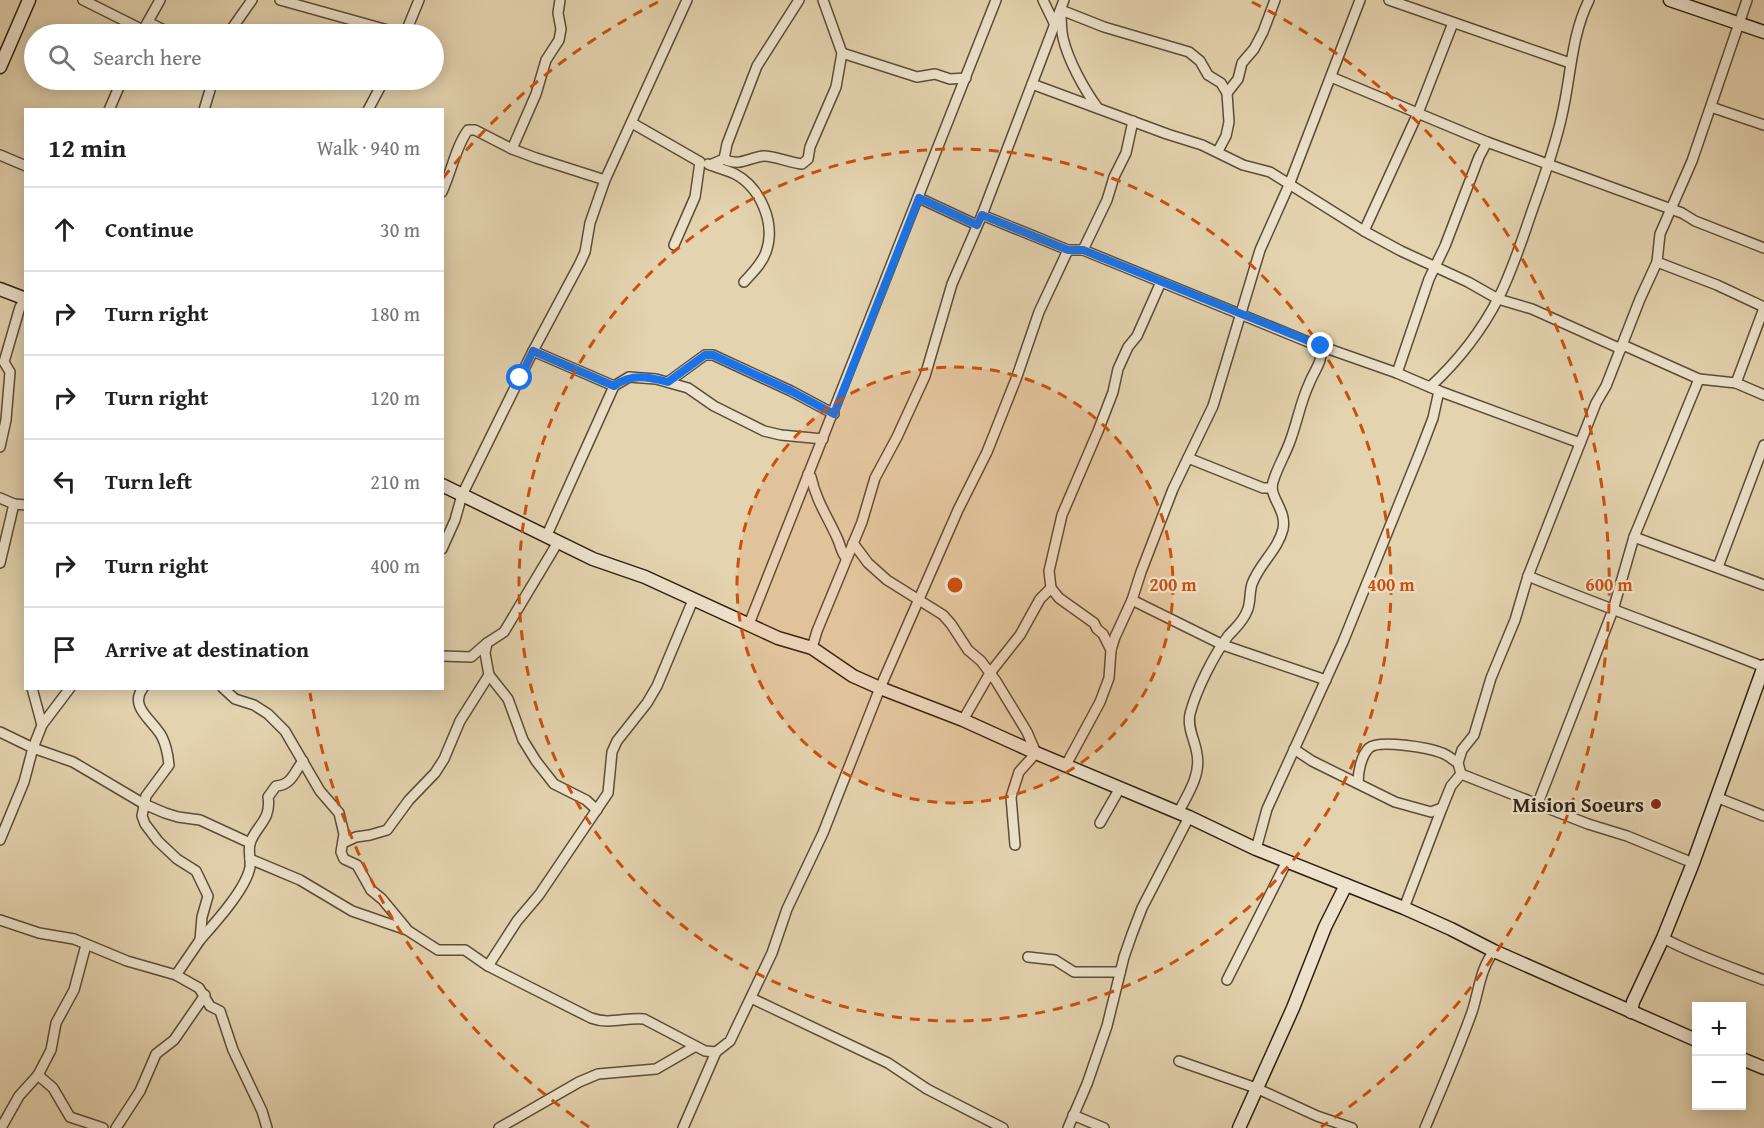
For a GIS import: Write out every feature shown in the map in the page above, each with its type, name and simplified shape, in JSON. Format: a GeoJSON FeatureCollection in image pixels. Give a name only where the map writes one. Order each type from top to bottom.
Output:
{"type":"FeatureCollection","features":[{"type":"Feature","properties":{"kind":"street"},"geometry":{"type":"LineString","coordinates":[[0,67],[29,0]]}},
{"type":"Feature","properties":{"kind":"street"},"geometry":{"type":"LineString","coordinates":[[83,0],[133,24]]}},
{"type":"Feature","properties":{"kind":"street"},"geometry":{"type":"LineString","coordinates":[[147,24],[160,0]]}},
{"type":"Feature","properties":{"kind":"street"},"geometry":{"type":"LineString","coordinates":[[235,24],[252,0]]}},
{"type":"Feature","properties":{"kind":"street"},"geometry":{"type":"LineString","coordinates":[[280,0],[368,24]]}},
{"type":"Feature","properties":{"kind":"street"},"geometry":{"type":"LineString","coordinates":[[408,24],[419,0]]}},
{"type":"Feature","properties":{"kind":"street"},"geometry":{"type":"LineString","coordinates":[[512,149],[536,94],[546,60],[559,40],[560,0]]}},
{"type":"Feature","properties":{"kind":"street"},"geometry":{"type":"LineString","coordinates":[[444,545],[455,520],[462,495],[585,252],[590,223],[605,180],[687,0]]}},
{"type":"Feature","properties":{"kind":"street"},"geometry":{"type":"LineString","coordinates":[[724,159],[727,144],[757,66],[799,0]]}},
{"type":"Feature","properties":{"kind":"street"},"geometry":{"type":"LineString","coordinates":[[705,163],[724,159],[731,162],[744,162],[764,155],[791,163],[802,164],[807,159],[836,87],[842,53],[823,0]]}},
{"type":"Feature","properties":{"kind":"street"},"geometry":{"type":"LineString","coordinates":[[750,624],[996,0]]}},
{"type":"Feature","properties":{"kind":"street"},"geometry":{"type":"LineString","coordinates":[[1042,0],[1055,25]]}},
{"type":"Feature","properties":{"kind":"street"},"geometry":{"type":"LineString","coordinates":[[1227,93],[1238,79],[1242,63],[1254,49],[1263,32],[1275,0]]}},
{"type":"Feature","properties":{"kind":"street"},"geometry":{"type":"LineString","coordinates":[[1066,765],[1100,702],[1109,678],[1111,650],[1173,489],[1213,406],[1260,249],[1289,185],[1360,0]]}},
{"type":"Feature","properties":{"kind":"street"},"geometry":{"type":"LineString","coordinates":[[1389,0],[1570,63]]}},
{"type":"Feature","properties":{"kind":"street"},"geometry":{"type":"LineString","coordinates":[[1256,849],[1267,808],[1343,642],[1420,452],[1433,418],[1434,389],[1458,359],[1498,299],[1509,276],[1550,164],[1563,114],[1570,63],[1588,0]]}},
{"type":"Feature","properties":{"kind":"street"},"geometry":{"type":"LineString","coordinates":[[1670,0],[1764,32]]}},
{"type":"Feature","properties":{"kind":"street"},"geometry":{"type":"LineString","coordinates":[[1461,774],[1458,763],[1462,750],[1474,735],[1491,678],[1515,620],[1528,576],[1596,403],[1606,386],[1657,262],[1660,234],[1692,161],[1747,0]]}},
{"type":"Feature","properties":{"kind":"street"},"geometry":{"type":"LineString","coordinates":[[812,648],[862,522],[875,478],[925,376],[952,284],[982,215],[1063,5]]}},
{"type":"Feature","properties":{"kind":"street"},"geometry":{"type":"LineString","coordinates":[[1063,5],[1104,27],[1189,52],[1200,61],[1208,75],[1221,83],[1227,93],[1229,122],[1226,136],[1218,151]]}},
{"type":"Feature","properties":{"kind":"street"},"geometry":{"type":"LineString","coordinates":[[1063,5],[1063,37],[1068,56],[1089,96],[1097,106]]}},
{"type":"Feature","properties":{"kind":"street"},"geometry":{"type":"LineString","coordinates":[[1364,231],[1418,113],[1453,23]]}},
{"type":"Feature","properties":{"kind":"street"},"geometry":{"type":"LineString","coordinates":[[842,53],[917,77],[934,74],[950,79],[966,78]]}},
{"type":"Feature","properties":{"kind":"street"},"geometry":{"type":"LineString","coordinates":[[1331,77],[1487,142],[1682,213],[1695,221],[1764,248]]}},
{"type":"Feature","properties":{"kind":"street"},"geometry":{"type":"LineString","coordinates":[[1032,84],[1218,151],[1243,165],[1270,172],[1364,231],[1401,251],[1435,265],[1498,299],[1532,309],[1699,379],[1736,383],[1764,395]]}},
{"type":"Feature","properties":{"kind":"street"},"geometry":{"type":"LineString","coordinates":[[110,108],[118,90]]}},
{"type":"Feature","properties":{"kind":"street"},"geometry":{"type":"LineString","coordinates":[[205,108],[210,90]]}},
{"type":"Feature","properties":{"kind":"street"},"geometry":{"type":"LineString","coordinates":[[370,108],[379,90]]}},
{"type":"Feature","properties":{"kind":"street"},"geometry":{"type":"LineString","coordinates":[[1711,107],[1764,125]]}},
{"type":"Feature","properties":{"kind":"street"},"geometry":{"type":"LineString","coordinates":[[1083,250],[1126,153],[1133,121]]}},
{"type":"Feature","properties":{"kind":"street"},"geometry":{"type":"LineString","coordinates":[[632,123],[705,163],[736,175],[753,189],[761,200],[770,227],[766,252],[760,264],[744,282]]}},
{"type":"Feature","properties":{"kind":"street"},"geometry":{"type":"LineString","coordinates":[[444,188],[462,139],[468,130],[475,130],[512,149],[605,180]]}},
{"type":"Feature","properties":{"kind":"street"},"geometry":{"type":"LineString","coordinates":[[1397,373],[1429,279],[1487,142]]}},
{"type":"Feature","properties":{"kind":"street"},"geometry":{"type":"LineString","coordinates":[[0,155],[24,165]]}},
{"type":"Feature","properties":{"kind":"street"},"geometry":{"type":"LineString","coordinates":[[674,245],[695,197],[705,163]]}},
{"type":"Feature","properties":{"kind":"street"},"geometry":{"type":"LineString","coordinates":[[919,198],[977,225]]}},
{"type":"Feature","properties":{"kind":"street"},"geometry":{"type":"LineString","coordinates":[[982,215],[1068,250],[1083,250],[1321,346],[1580,443]]}},
{"type":"Feature","properties":{"kind":"street"},"geometry":{"type":"LineString","coordinates":[[683,1128],[716,1052],[730,1041],[772,953],[788,909],[823,833],[880,688],[987,452],[1039,312],[1068,250]]}},
{"type":"Feature","properties":{"kind":"street"},"geometry":{"type":"LineString","coordinates":[[1657,262],[1717,285],[1764,307],[1736,383]]}},
{"type":"Feature","properties":{"kind":"street"},"geometry":{"type":"LineString","coordinates":[[1111,650],[1095,623],[1059,598],[1052,588],[1049,571],[1062,515],[1113,392],[1118,369],[1128,347],[1137,336],[1161,282]]}},
{"type":"Feature","properties":{"kind":"street"},"geometry":{"type":"LineString","coordinates":[[0,289],[24,298]]}},
{"type":"Feature","properties":{"kind":"street"},"geometry":{"type":"LineString","coordinates":[[0,447],[6,420],[10,372],[4,362],[20,307],[24,302]]}},
{"type":"Feature","properties":{"kind":"street"},"geometry":{"type":"LineString","coordinates":[[1068,1128],[1087,1084],[1107,1026],[1129,942],[1184,815],[1198,771],[1197,752],[1190,731],[1190,715],[1214,657],[1242,622],[1249,608],[1252,585],[1273,551],[1283,529],[1283,512],[1276,501],[1272,486],[1309,382],[1318,370],[1323,357],[1321,346]]}},
{"type":"Feature","properties":{"kind":"street"},"geometry":{"type":"LineString","coordinates":[[533,351],[614,386]]}},
{"type":"Feature","properties":{"kind":"street"},"geometry":{"type":"LineString","coordinates":[[668,382],[705,355],[713,355],[791,391],[834,414]]}},
{"type":"Feature","properties":{"kind":"street"},"geometry":{"type":"LineString","coordinates":[[546,537],[614,386],[629,377],[644,377],[688,388],[714,406],[764,431],[823,439]]}},
{"type":"Feature","properties":{"kind":"street"},"geometry":{"type":"LineString","coordinates":[[1538,803],[1613,610],[1634,537],[1699,379]]}},
{"type":"Feature","properties":{"kind":"street"},"geometry":{"type":"LineString","coordinates":[[1718,567],[1764,445]]}},
{"type":"Feature","properties":{"kind":"street"},"geometry":{"type":"LineString","coordinates":[[1188,458],[1255,485],[1270,488],[1272,486]]}},
{"type":"Feature","properties":{"kind":"street"},"geometry":{"type":"LineString","coordinates":[[808,474],[822,511],[846,558]]}},
{"type":"Feature","properties":{"kind":"street"},"geometry":{"type":"LineString","coordinates":[[444,486],[593,558],[645,577],[778,638],[812,648],[853,676],[880,688],[963,720],[1184,815],[1256,849],[1451,929],[1494,951],[1692,1038]]}},
{"type":"Feature","properties":{"kind":"street"},"geometry":{"type":"LineString","coordinates":[[0,498],[14,504],[24,504]]}},
{"type":"Feature","properties":{"kind":"street"},"geometry":{"type":"LineString","coordinates":[[0,563],[14,504]]}},
{"type":"Feature","properties":{"kind":"street"},"geometry":{"type":"LineString","coordinates":[[1634,537],[1764,585]]}},
{"type":"Feature","properties":{"kind":"street"},"geometry":{"type":"LineString","coordinates":[[444,656],[471,657],[504,632],[558,542]]}},
{"type":"Feature","properties":{"kind":"street"},"geometry":{"type":"LineString","coordinates":[[853,543],[868,563],[887,579],[943,615],[951,624],[968,650],[990,673],[1028,732],[1036,753]]}},
{"type":"Feature","properties":{"kind":"street"},"geometry":{"type":"LineString","coordinates":[[1528,576],[1764,667],[1693,862],[1663,938],[1633,1002],[1631,1012]]}},
{"type":"Feature","properties":{"kind":"street"},"geometry":{"type":"LineString","coordinates":[[963,720],[990,673],[1020,635],[1040,598],[1052,588]]}},
{"type":"Feature","properties":{"kind":"street"},"geometry":{"type":"LineString","coordinates":[[488,966],[517,921],[539,895],[608,793],[612,752],[652,694],[693,600]]}},
{"type":"Feature","properties":{"kind":"street"},"geometry":{"type":"LineString","coordinates":[[1132,600],[1223,645],[1326,680]]}},
{"type":"Feature","properties":{"kind":"street"},"geometry":{"type":"LineString","coordinates":[[487,643],[485,653],[489,675],[508,699],[523,741],[554,784],[586,800],[597,810]]}},
{"type":"Feature","properties":{"kind":"street"},"geometry":{"type":"LineString","coordinates":[[343,843],[356,837],[387,830],[409,800],[435,773],[444,759],[460,721],[489,675]]}},
{"type":"Feature","properties":{"kind":"street"},"geometry":{"type":"LineString","coordinates":[[33,690],[42,725]]}},
{"type":"Feature","properties":{"kind":"street"},"geometry":{"type":"LineString","coordinates":[[0,840],[24,782],[33,747],[42,725],[68,690]]}},
{"type":"Feature","properties":{"kind":"street"},"geometry":{"type":"LineString","coordinates":[[142,690],[137,700],[139,707],[162,737],[169,765],[150,789],[142,816],[150,832],[177,859],[196,871],[204,887],[208,896],[202,917],[200,940]]}},
{"type":"Feature","properties":{"kind":"street"},"geometry":{"type":"LineString","coordinates":[[225,690],[235,699],[254,705],[268,714],[285,730],[320,791],[339,813],[344,834],[341,852],[344,859],[357,865],[371,890],[407,930]]}},
{"type":"Feature","properties":{"kind":"street"},"geometry":{"type":"LineString","coordinates":[[0,732],[74,762],[144,804],[178,818],[200,820],[250,843]]}},
{"type":"Feature","properties":{"kind":"street"},"geometry":{"type":"LineString","coordinates":[[1358,783],[1358,773],[1368,749],[1374,746],[1386,744],[1417,747],[1442,753],[1458,763]]}},
{"type":"Feature","properties":{"kind":"street"},"geometry":{"type":"LineString","coordinates":[[1294,749],[1312,761],[1395,802],[1431,812],[1442,808]]}},
{"type":"Feature","properties":{"kind":"street"},"geometry":{"type":"LineString","coordinates":[[1015,845],[1011,797],[1019,772],[1036,753]]}},
{"type":"Feature","properties":{"kind":"street"},"geometry":{"type":"LineString","coordinates":[[176,975],[200,940],[237,895],[246,879],[250,843],[266,816],[269,805],[268,797],[276,786],[283,785],[293,778],[303,761]]}},
{"type":"Feature","properties":{"kind":"street"},"geometry":{"type":"LineString","coordinates":[[1461,774],[1693,862]]}},
{"type":"Feature","properties":{"kind":"street"},"geometry":{"type":"LineString","coordinates":[[1404,909],[1451,786],[1461,774]]}},
{"type":"Feature","properties":{"kind":"street"},"geometry":{"type":"LineString","coordinates":[[1101,823],[1120,788]]}},
{"type":"Feature","properties":{"kind":"street"},"geometry":{"type":"LineString","coordinates":[[1716,797],[1764,816]]}},
{"type":"Feature","properties":{"kind":"street"},"geometry":{"type":"LineString","coordinates":[[250,859],[300,880],[352,911],[407,930],[438,950],[465,950],[488,966],[591,1018],[603,1022],[644,1019],[694,1047],[716,1052]]}},
{"type":"Feature","properties":{"kind":"street"},"geometry":{"type":"LineString","coordinates":[[1227,980],[1287,861]]}},
{"type":"Feature","properties":{"kind":"street"},"geometry":{"type":"LineString","coordinates":[[1239,1128],[1293,1008],[1325,927],[1346,885]]}},
{"type":"Feature","properties":{"kind":"street"},"geometry":{"type":"LineString","coordinates":[[0,920],[39,933],[74,939],[127,960],[176,975],[199,988],[210,1006],[220,1011],[233,1050],[262,1111],[267,1128]]}},
{"type":"Feature","properties":{"kind":"street"},"geometry":{"type":"LineString","coordinates":[[1663,938],[1689,952],[1719,961],[1764,981]]}},
{"type":"Feature","properties":{"kind":"street"},"geometry":{"type":"LineString","coordinates":[[1,1128],[20,1096],[38,1075],[51,1050],[56,1023],[75,990],[86,945]]}},
{"type":"Feature","properties":{"kind":"street"},"geometry":{"type":"LineString","coordinates":[[1425,1128],[1455,1060],[1474,1005],[1482,972],[1494,951]]}},
{"type":"Feature","properties":{"kind":"street"},"geometry":{"type":"LineString","coordinates":[[1028,957],[1055,960],[1074,972],[1120,972]]}},
{"type":"Feature","properties":{"kind":"street"},"geometry":{"type":"LineString","coordinates":[[116,1128],[140,1091],[156,1054],[174,1040],[205,995]]}},
{"type":"Feature","properties":{"kind":"street"},"geometry":{"type":"LineString","coordinates":[[751,998],[888,1063],[927,1089],[1003,1128]]}},
{"type":"Feature","properties":{"kind":"street"},"geometry":{"type":"LineString","coordinates":[[499,1128],[579,1082],[598,1074],[656,1069],[694,1047]]}},
{"type":"Feature","properties":{"kind":"street"},"geometry":{"type":"LineString","coordinates":[[1746,1061],[1764,1068]]}},
{"type":"Feature","properties":{"kind":"street"},"geometry":{"type":"LineString","coordinates":[[1179,1062],[1256,1088],[1317,1116],[1352,1128]]}},
{"type":"Feature","properties":{"kind":"street"},"geometry":{"type":"LineString","coordinates":[[38,1075],[53,1088],[70,1117],[103,1128]]}},
{"type":"Feature","properties":{"kind":"street"},"geometry":{"type":"LineString","coordinates":[[1074,1115],[1104,1128]]}},
{"type":"Feature","properties":{"kind":"place","name":"Mision Soeurs"},"geometry":{"type":"Point","coordinates":[1656,804]}},
{"type":"Feature","properties":{"kind":"route"},"geometry":{"type":"LineString","coordinates":[[520,378],[533,351],[614,386],[629,377],[644,377],[668,382],[705,355],[713,355],[755,373],[834,414],[919,198],[977,225],[982,215],[1068,250],[1083,250],[1321,346]]}}]}
